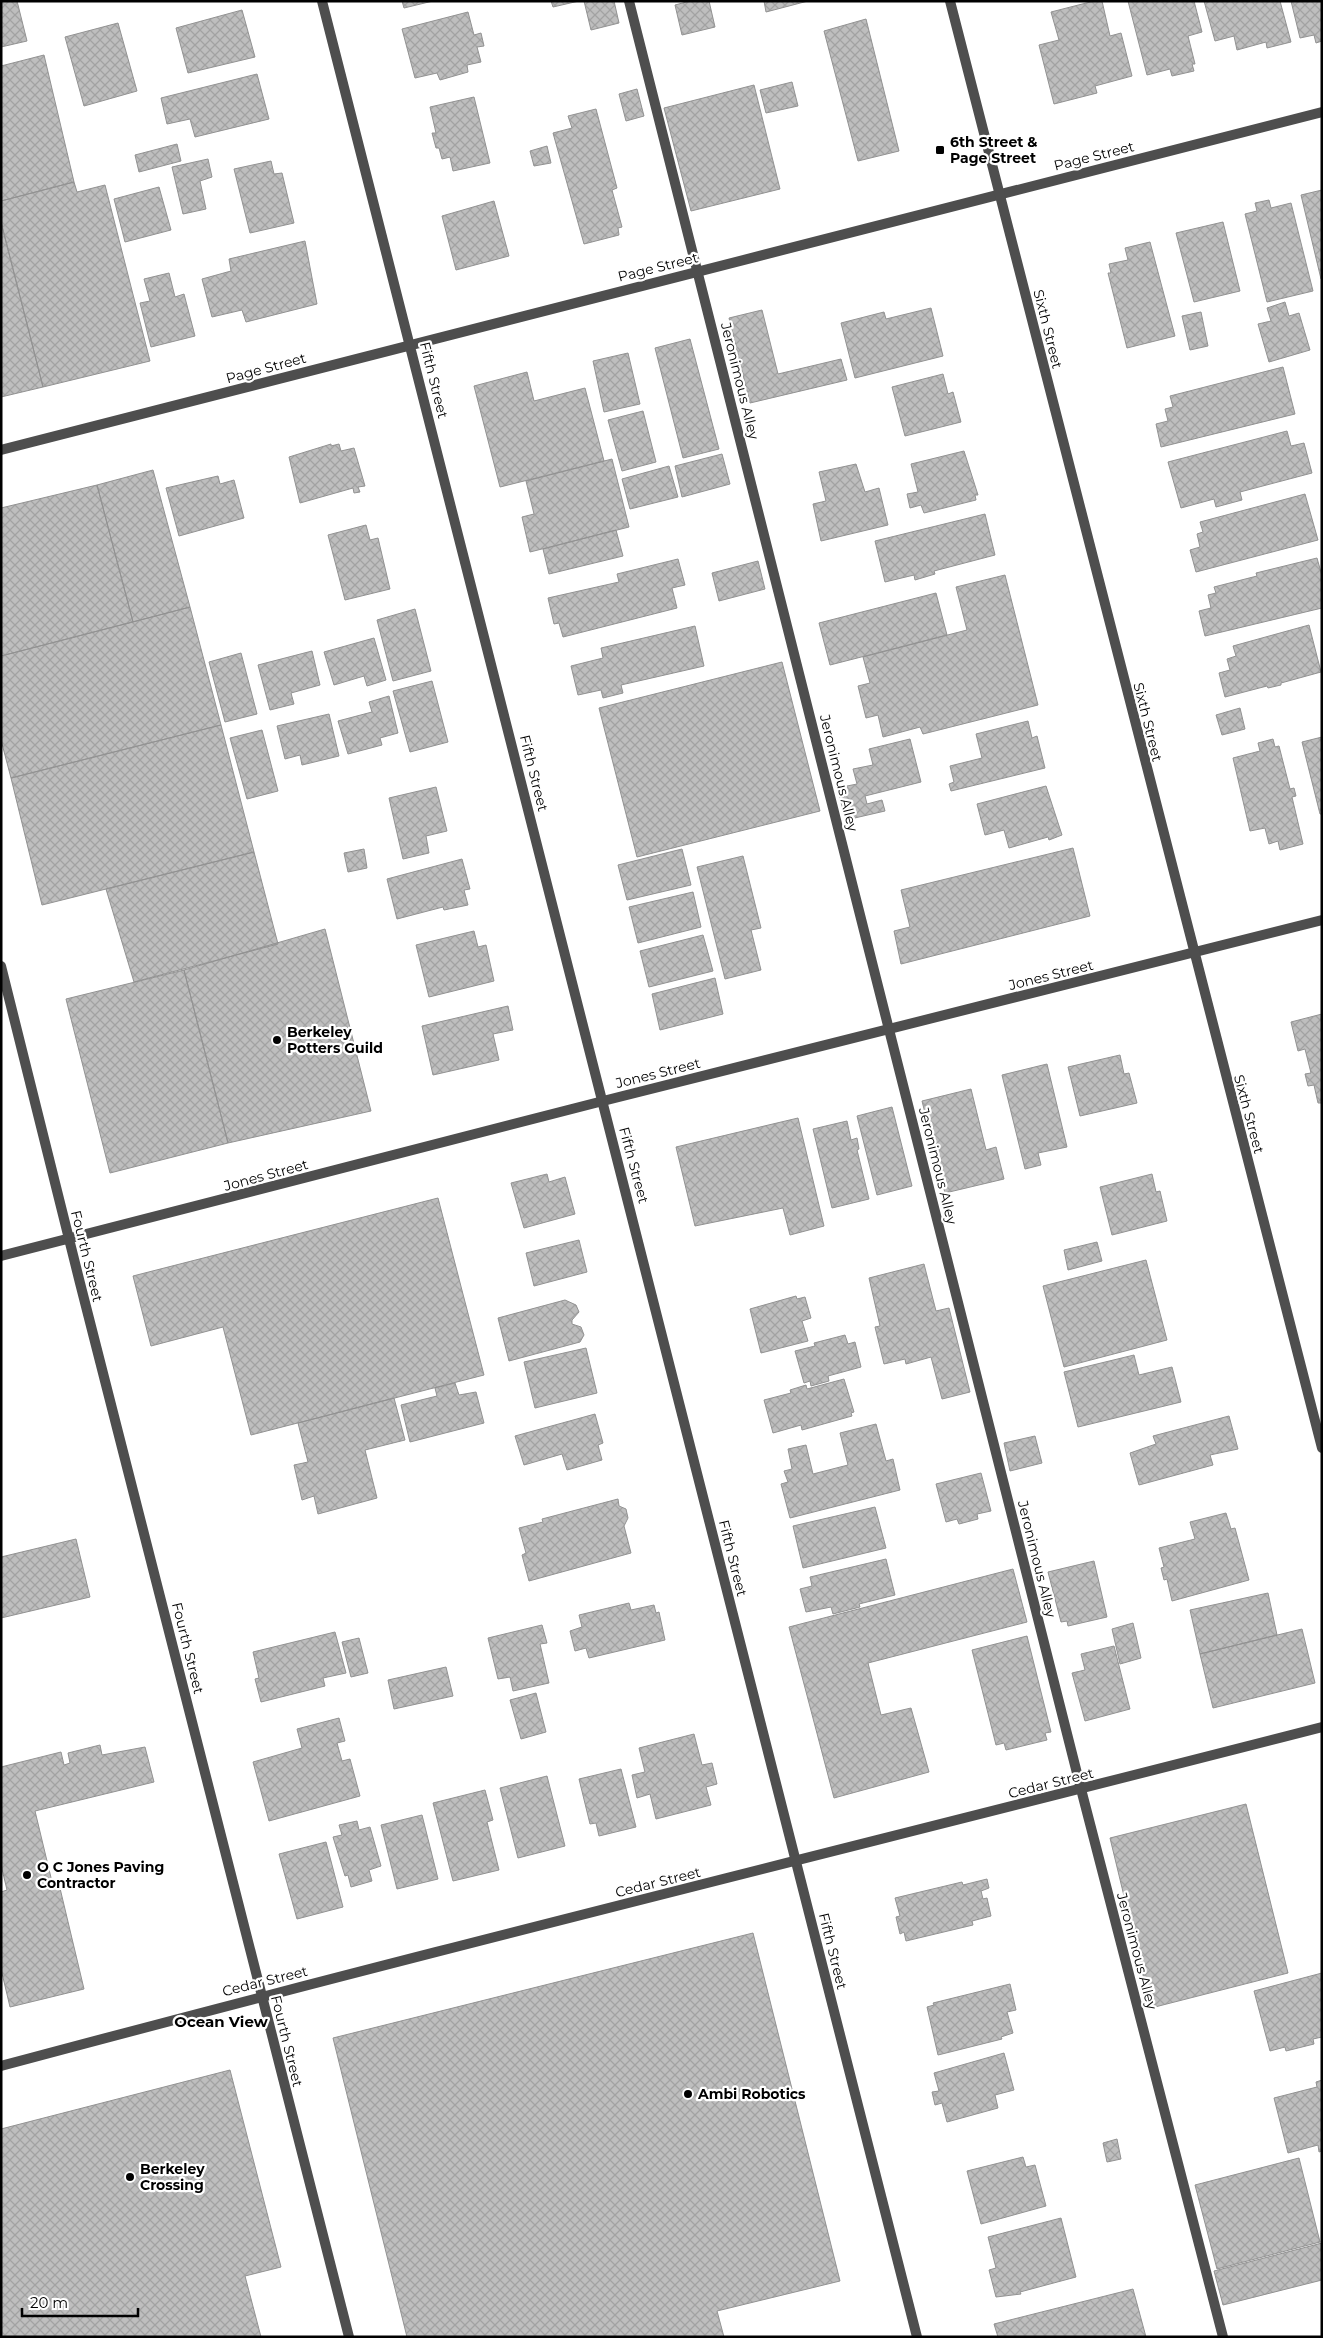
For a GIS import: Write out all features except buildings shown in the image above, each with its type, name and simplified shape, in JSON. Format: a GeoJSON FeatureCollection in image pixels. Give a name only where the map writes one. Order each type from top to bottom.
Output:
{"type":"FeatureCollection","features":[{"type":"Feature","properties":{"kind":"street","name":"Fifth Street"},"geometry":{"type":"LineString","coordinates":[[322,1],[917,2337]]}},
{"type":"Feature","properties":{"kind":"street","name":"Jeronimous Alley"},"geometry":{"type":"LineString","coordinates":[[629,1],[1081,1789],[1223,2337]]}},
{"type":"Feature","properties":{"kind":"street","name":"Sixth Street"},"geometry":{"type":"LineString","coordinates":[[950,1],[1322,1448]]}},
{"type":"Feature","properties":{"kind":"street","name":"Page Street"},"geometry":{"type":"LineString","coordinates":[[1,450],[1322,112]]}},
{"type":"Feature","properties":{"kind":"street","name":"Jones Street"},"geometry":{"type":"LineString","coordinates":[[1,1256],[603,1101],[1322,920]]}},
{"type":"Feature","properties":{"kind":"street","name":"Fourth Street"},"geometry":{"type":"LineString","coordinates":[[1,966],[69,1240],[349,2337]]}},
{"type":"Feature","properties":{"kind":"street","name":"Cedar Street"},"geometry":{"type":"LineString","coordinates":[[1,2066],[262,1996],[1322,1727]]}},
{"type":"Feature","properties":{"kind":"place","name":"6th Street & Page Street"},"geometry":{"type":"Point","coordinates":[940,150]}},
{"type":"Feature","properties":{"kind":"place","name":"Berkeley Potters Guild"},"geometry":{"type":"Point","coordinates":[277,1040]}},
{"type":"Feature","properties":{"kind":"place","name":"O C Jones Paving Contractor"},"geometry":{"type":"Point","coordinates":[27,1875]}},
{"type":"Feature","properties":{"kind":"place","name":"Ambi Robotics"},"geometry":{"type":"Point","coordinates":[688,2094]}},
{"type":"Feature","properties":{"kind":"place","name":"Berkeley Crossing"},"geometry":{"type":"Point","coordinates":[130,2177]}},
{"type":"Feature","properties":{"kind":"district","name":"Ocean View"},"geometry":{"type":"Point","coordinates":[221,2022]}}]}
